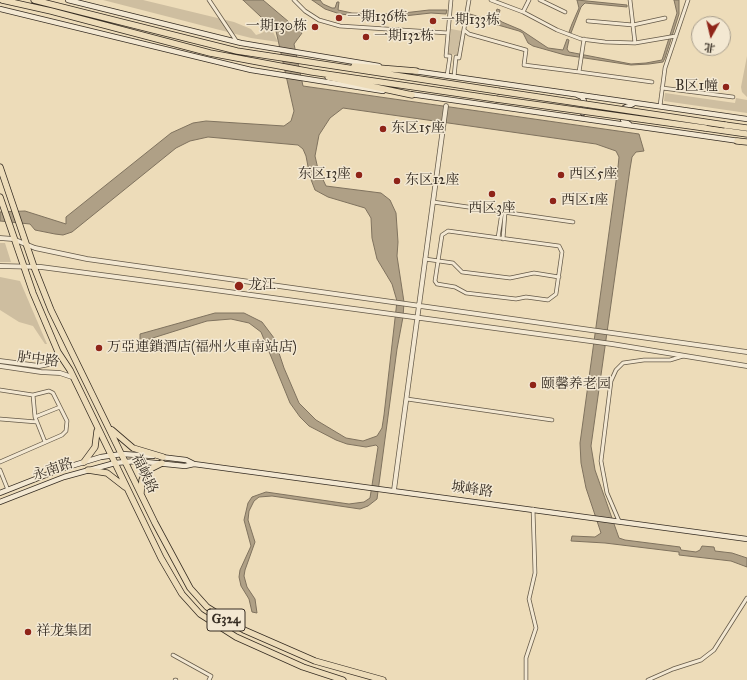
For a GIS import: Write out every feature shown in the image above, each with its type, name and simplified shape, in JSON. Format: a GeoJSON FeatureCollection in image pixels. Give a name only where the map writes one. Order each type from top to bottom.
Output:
{"type":"FeatureCollection","features":[{"type":"Feature","properties":{"kind":"highway"},"geometry":{"type":"LineString","coordinates":[[2,0],[51,11],[210,53],[306,71],[747,134]]}},
{"type":"Feature","properties":{"kind":"highway"},"geometry":{"type":"LineString","coordinates":[[34,0],[214,46],[281,59],[747,128]]}},
{"type":"Feature","properties":{"kind":"highway"},"geometry":{"type":"LineString","coordinates":[[298,62],[416,71]]}},
{"type":"Feature","properties":{"kind":"highway"},"geometry":{"type":"LineString","coordinates":[[315,72],[335,79],[412,95]]}},
{"type":"Feature","properties":{"kind":"highway"},"geometry":{"type":"LineString","coordinates":[[737,141],[747,142]]}},
{"type":"Feature","properties":{"kind":"highway","name":"福峡路"},"geometry":{"type":"LineString","coordinates":[[0,167],[14,205],[26,245],[51,310],[180,573],[190,588],[207,607],[235,625],[284,649],[343,670],[383,680]]}},
{"type":"Feature","properties":{"kind":"highway","name":"福峡路"},"geometry":{"type":"LineString","coordinates":[[0,198],[13,239],[58,352],[72,376],[110,455],[132,495],[161,558],[178,588],[200,614],[247,642],[303,667],[343,680]]}},
{"type":"Feature","properties":{"kind":"highway"},"geometry":{"type":"LineString","coordinates":[[93,418],[102,415]]}},
{"type":"Feature","properties":{"kind":"highway"},"geometry":{"type":"LineString","coordinates":[[107,424],[123,441],[133,448],[163,460]]}},
{"type":"Feature","properties":{"kind":"highway"},"geometry":{"type":"LineString","coordinates":[[84,462],[95,447],[97,427]]}},
{"type":"Feature","properties":{"kind":"highway"},"geometry":{"type":"LineString","coordinates":[[142,495],[142,480],[144,475],[163,460]]}},
{"type":"Feature","properties":{"kind":"highway"},"geometry":{"type":"LineString","coordinates":[[88,470],[107,473],[124,486],[132,495]]}},
{"type":"Feature","properties":{"kind":"highway"},"geometry":{"type":"LineString","coordinates":[[137,506],[145,502]]}},
{"type":"Feature","properties":{"kind":"main road"},"geometry":{"type":"LineString","coordinates":[[68,0],[237,42],[297,53],[747,119]]}},
{"type":"Feature","properties":{"kind":"main road"},"geometry":{"type":"LineString","coordinates":[[0,9],[46,19],[219,63],[285,76],[447,100],[579,117],[737,141]]}},
{"type":"Feature","properties":{"kind":"main road"},"geometry":{"type":"LineString","coordinates":[[574,94],[582,97],[584,101],[585,109],[579,117]]}},
{"type":"Feature","properties":{"kind":"main road"},"geometry":{"type":"LineString","coordinates":[[636,126],[623,120],[621,113],[628,104],[639,104]]}},
{"type":"Feature","properties":{"kind":"main road","name":"城峰路"},"geometry":{"type":"LineString","coordinates":[[1,491],[8,490],[84,462],[110,455],[122,454],[150,456],[186,466],[194,464],[371,487],[747,539]]}},
{"type":"Feature","properties":{"kind":"main road"},"geometry":{"type":"LineString","coordinates":[[150,456],[150,462]]}},
{"type":"Feature","properties":{"kind":"main road","name":"城峰路"},"geometry":{"type":"LineString","coordinates":[[115,463],[126,461],[150,462],[163,460]]}},
{"type":"Feature","properties":{"kind":"main road","name":"永南路"},"geometry":{"type":"LineString","coordinates":[[0,502],[64,477],[115,463]]}},
{"type":"Feature","properties":{"kind":"street"},"geometry":{"type":"LineString","coordinates":[[209,0],[237,42]]}},
{"type":"Feature","properties":{"kind":"street"},"geometry":{"type":"LineString","coordinates":[[294,0],[305,11],[319,20],[340,26],[448,33]]}},
{"type":"Feature","properties":{"kind":"street"},"geometry":{"type":"LineString","coordinates":[[447,76],[450,56],[446,56],[451,0]]}},
{"type":"Feature","properties":{"kind":"street"},"geometry":{"type":"LineString","coordinates":[[454,76],[456,57],[459,58],[469,0]]}},
{"type":"Feature","properties":{"kind":"street"},"geometry":{"type":"LineString","coordinates":[[490,0],[523,12],[558,30],[584,39],[612,43],[635,43],[672,36]]}},
{"type":"Feature","properties":{"kind":"street"},"geometry":{"type":"LineString","coordinates":[[523,12],[529,0]]}},
{"type":"Feature","properties":{"kind":"street"},"geometry":{"type":"LineString","coordinates":[[540,0],[565,12]]}},
{"type":"Feature","properties":{"kind":"street"},"geometry":{"type":"LineString","coordinates":[[630,0],[635,43]]}},
{"type":"Feature","properties":{"kind":"street"},"geometry":{"type":"LineString","coordinates":[[660,106],[665,68],[672,36],[688,0]]}},
{"type":"Feature","properties":{"kind":"street"},"geometry":{"type":"LineString","coordinates":[[588,21],[633,25],[665,18]]}},
{"type":"Feature","properties":{"kind":"street"},"geometry":{"type":"LineString","coordinates":[[464,30],[469,34],[526,50],[524,65],[652,82]]}},
{"type":"Feature","properties":{"kind":"street"},"geometry":{"type":"LineString","coordinates":[[579,72],[584,39]]}},
{"type":"Feature","properties":{"kind":"street"},"geometry":{"type":"LineString","coordinates":[[662,88],[733,98]]}},
{"type":"Feature","properties":{"kind":"street"},"geometry":{"type":"LineString","coordinates":[[394,490],[447,100]]}},
{"type":"Feature","properties":{"kind":"street"},"geometry":{"type":"LineString","coordinates":[[433,202],[573,222]]}},
{"type":"Feature","properties":{"kind":"street"},"geometry":{"type":"LineString","coordinates":[[498,238],[504,212]]}},
{"type":"Feature","properties":{"kind":"street"},"geometry":{"type":"LineString","coordinates":[[503,239],[504,212]]}},
{"type":"Feature","properties":{"kind":"street"},"geometry":{"type":"LineString","coordinates":[[445,232],[503,239],[559,246],[562,252],[556,294],[548,300],[526,297],[516,299],[466,292],[455,287],[437,284],[435,281],[442,235],[445,232]]}},
{"type":"Feature","properties":{"kind":"street"},"geometry":{"type":"LineString","coordinates":[[0,238],[13,239],[26,245],[87,259],[747,352]]}},
{"type":"Feature","properties":{"kind":"street"},"geometry":{"type":"LineString","coordinates":[[425,259],[453,263],[462,272],[510,278],[534,273],[559,276]]}},
{"type":"Feature","properties":{"kind":"street"},"geometry":{"type":"LineString","coordinates":[[0,266],[34,267],[94,274],[612,344],[747,366]]}},
{"type":"Feature","properties":{"kind":"street","name":"胪中路"},"geometry":{"type":"LineString","coordinates":[[0,361],[39,366],[49,364],[58,352]]}},
{"type":"Feature","properties":{"kind":"street"},"geometry":{"type":"LineString","coordinates":[[617,521],[607,493],[601,461],[611,381],[616,370],[623,364],[644,360],[670,360],[683,356]]}},
{"type":"Feature","properties":{"kind":"street","name":"胪中路"},"geometry":{"type":"LineString","coordinates":[[0,366],[32,371],[60,373],[72,376]]}},
{"type":"Feature","properties":{"kind":"street"},"geometry":{"type":"LineString","coordinates":[[0,390],[33,395],[49,391],[53,393],[67,421],[66,431],[62,435],[0,462]]}},
{"type":"Feature","properties":{"kind":"street"},"geometry":{"type":"LineString","coordinates":[[33,395],[35,418],[45,442]]}},
{"type":"Feature","properties":{"kind":"street"},"geometry":{"type":"LineString","coordinates":[[407,399],[552,420]]}},
{"type":"Feature","properties":{"kind":"street"},"geometry":{"type":"LineString","coordinates":[[35,418],[60,407]]}},
{"type":"Feature","properties":{"kind":"street"},"geometry":{"type":"LineString","coordinates":[[0,419],[37,422]]}},
{"type":"Feature","properties":{"kind":"street"},"geometry":{"type":"LineString","coordinates":[[0,470],[8,490]]}},
{"type":"Feature","properties":{"kind":"street"},"geometry":{"type":"LineString","coordinates":[[526,680],[526,658],[536,628],[529,599],[535,573],[533,509]]}},
{"type":"Feature","properties":{"kind":"street"},"geometry":{"type":"LineString","coordinates":[[648,680],[673,669],[701,660],[714,650],[747,598]]}},
{"type":"Feature","properties":{"kind":"street"},"geometry":{"type":"LineString","coordinates":[[173,655],[211,676],[209,680]]}},
{"type":"Feature","properties":{"kind":"shaded area"},"geometry":{"type":"Polygon","coordinates":[[[103,0],[143,0],[234,22],[251,29],[256,35],[262,33],[270,26],[278,42],[251,38],[103,0]]]}},
{"type":"Feature","properties":{"kind":"shaded area"},"geometry":{"type":"Polygon","coordinates":[[[243,0],[263,0],[302,33],[294,44],[303,86],[639,134],[644,151],[636,152],[632,157],[630,169],[591,446],[595,470],[619,538],[680,547],[681,550],[696,552],[700,550],[702,546],[714,547],[715,551],[732,553],[747,558],[747,567],[731,561],[679,555],[679,552],[605,543],[571,541],[572,536],[595,537],[601,533],[586,488],[581,463],[580,443],[618,167],[619,157],[616,151],[596,144],[343,108],[330,118],[319,135],[315,156],[318,169],[326,186],[381,193],[390,200],[396,213],[398,242],[397,256],[404,302],[377,499],[368,506],[360,509],[272,496],[259,497],[254,501],[249,511],[248,520],[255,542],[244,576],[247,587],[255,599],[257,613],[252,612],[249,599],[241,586],[239,577],[240,570],[251,546],[244,520],[248,503],[252,497],[266,492],[349,504],[364,502],[370,498],[378,447],[376,445],[366,447],[347,444],[309,426],[300,417],[290,403],[261,332],[249,323],[231,319],[207,321],[140,342],[140,334],[215,313],[244,313],[262,322],[274,338],[284,368],[299,403],[316,420],[346,438],[363,441],[377,436],[382,428],[384,415],[397,301],[392,284],[377,259],[372,238],[371,218],[365,208],[328,197],[315,190],[310,177],[306,156],[303,149],[298,145],[208,137],[190,141],[176,148],[72,232],[63,235],[55,234],[35,230],[30,224],[0,221],[0,212],[25,211],[66,224],[66,217],[171,133],[193,123],[206,121],[284,126],[291,121],[294,111],[276,31],[243,0]]]}},
{"type":"Feature","properties":{"kind":"shaded area"},"geometry":{"type":"Polygon","coordinates":[[[312,0],[320,0],[323,4],[332,8],[335,8],[337,2],[339,2],[338,10],[352,13],[395,14],[429,10],[447,10],[446,14],[431,13],[395,17],[359,16],[340,14],[325,9],[312,0]]]}},
{"type":"Feature","properties":{"kind":"shaded area"},"geometry":{"type":"Polygon","coordinates":[[[577,0],[627,5],[627,7],[585,3],[581,7],[571,33],[569,32],[579,8],[577,0]]]}},
{"type":"Feature","properties":{"kind":"shaded area"},"geometry":{"type":"Polygon","coordinates":[[[674,0],[679,0],[679,14],[665,58],[663,62],[649,64],[631,65],[565,55],[533,46],[528,43],[523,33],[519,31],[470,17],[470,14],[493,21],[497,9],[500,10],[498,19],[521,30],[548,48],[563,50],[567,39],[569,40],[567,49],[569,52],[631,64],[646,63],[662,60],[677,13],[674,0]]]}},
{"type":"Feature","properties":{"kind":"shaded area"},"geometry":{"type":"Polygon","coordinates":[[[451,29],[462,31],[458,55],[448,54],[451,29]]]}},
{"type":"Feature","properties":{"kind":"shaded area"},"geometry":{"type":"Polygon","coordinates":[[[747,56],[747,97],[742,92],[741,87],[747,56]]]}},
{"type":"Feature","properties":{"kind":"shaded area"},"geometry":{"type":"Polygon","coordinates":[[[665,93],[735,103],[736,98],[747,100],[747,113],[664,101],[665,93]]]}},
{"type":"Feature","properties":{"kind":"shaded area"},"geometry":{"type":"Polygon","coordinates":[[[0,243],[5,243],[11,262],[0,262],[0,243]]]}},
{"type":"Feature","properties":{"kind":"shaded area"},"geometry":{"type":"Polygon","coordinates":[[[0,277],[20,281],[47,344],[45,344],[33,326],[19,322],[0,310],[0,277]]]}},
{"type":"Feature","properties":{"kind":"place","name":"一期136栋"},"geometry":{"type":"Point","coordinates":[339,18]}},
{"type":"Feature","properties":{"kind":"place","name":"一期133栋"},"geometry":{"type":"Point","coordinates":[433,21]}},
{"type":"Feature","properties":{"kind":"place","name":"一期130栋"},"geometry":{"type":"Point","coordinates":[315,27]}},
{"type":"Feature","properties":{"kind":"place","name":"一期132栋"},"geometry":{"type":"Point","coordinates":[366,37]}},
{"type":"Feature","properties":{"kind":"place","name":"B区1幢"},"geometry":{"type":"Point","coordinates":[726,87]}},
{"type":"Feature","properties":{"kind":"place","name":"东区15座"},"geometry":{"type":"Point","coordinates":[383,129]}},
{"type":"Feature","properties":{"kind":"place","name":"东区13座"},"geometry":{"type":"Point","coordinates":[359,175]}},
{"type":"Feature","properties":{"kind":"place","name":"西区5座"},"geometry":{"type":"Point","coordinates":[561,175]}},
{"type":"Feature","properties":{"kind":"place","name":"东区12座"},"geometry":{"type":"Point","coordinates":[397,181]}},
{"type":"Feature","properties":{"kind":"place","name":"西区3座"},"geometry":{"type":"Point","coordinates":[492,194]}},
{"type":"Feature","properties":{"kind":"place","name":"西区1座"},"geometry":{"type":"Point","coordinates":[553,201]}},
{"type":"Feature","properties":{"kind":"place","name":"龙江"},"geometry":{"type":"Point","coordinates":[239,286]}},
{"type":"Feature","properties":{"kind":"place","name":"万亞連鎖酒店(福州火車南站店)"},"geometry":{"type":"Point","coordinates":[99,348]}},
{"type":"Feature","properties":{"kind":"place","name":"颐馨养老园"},"geometry":{"type":"Point","coordinates":[533,385]}},
{"type":"Feature","properties":{"kind":"place","name":"祥龙集团"},"geometry":{"type":"Point","coordinates":[28,632]}}]}
